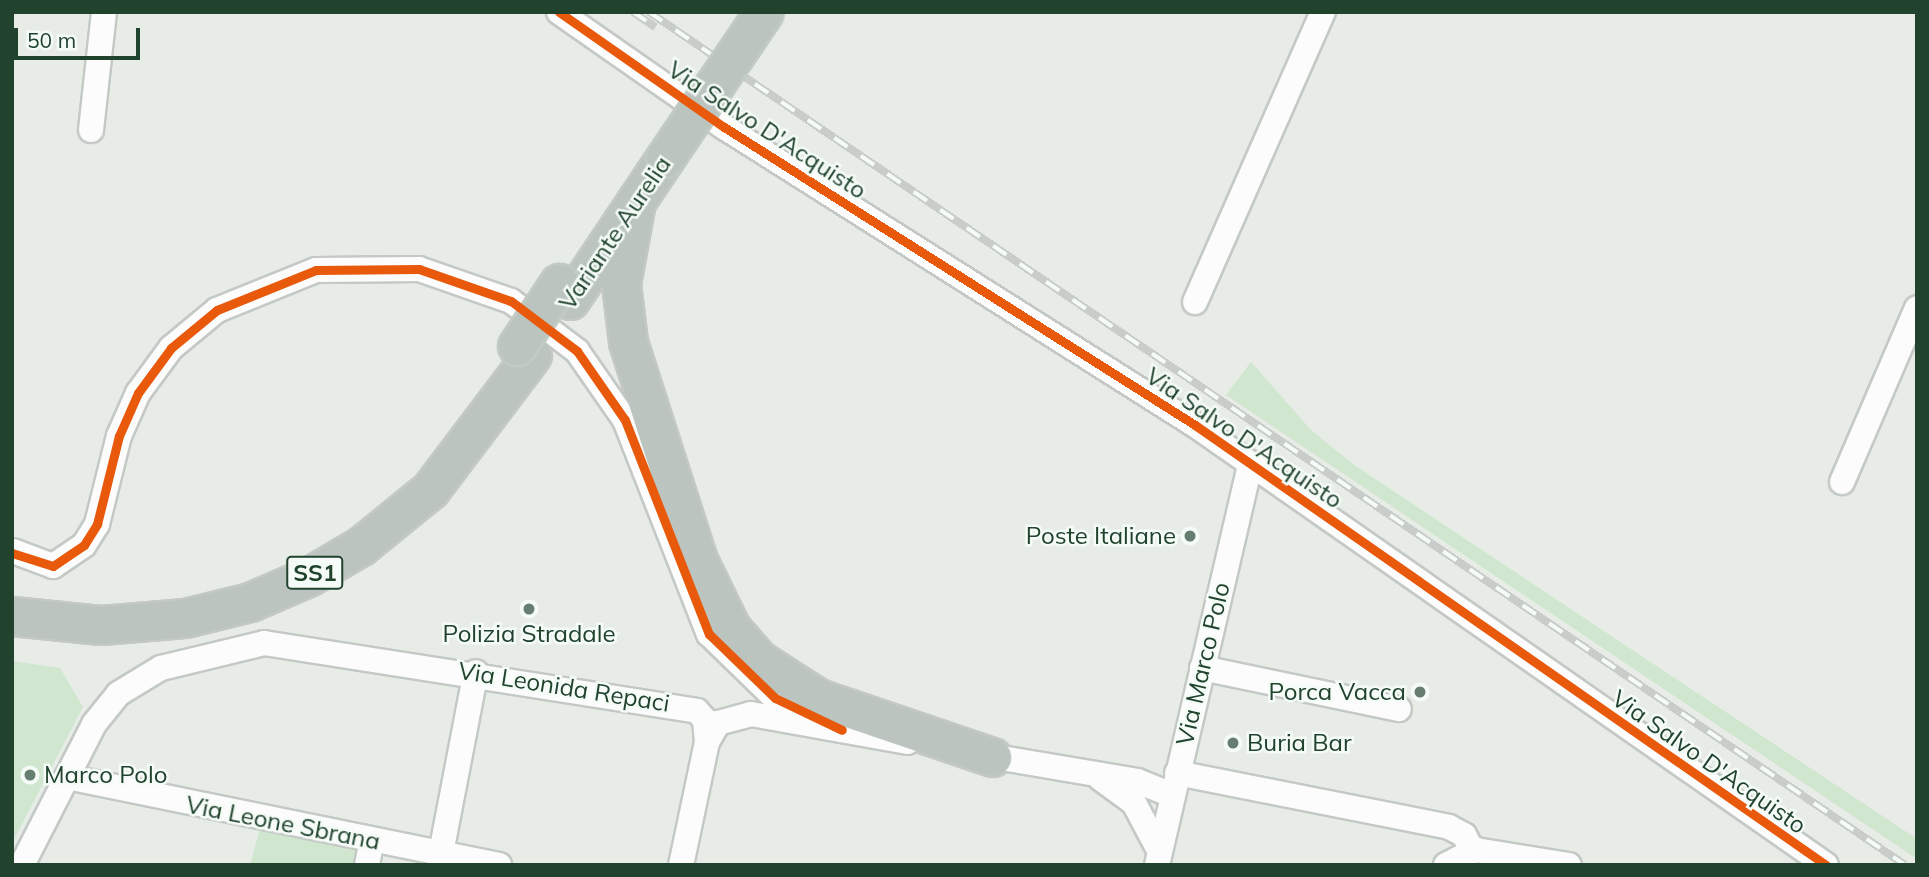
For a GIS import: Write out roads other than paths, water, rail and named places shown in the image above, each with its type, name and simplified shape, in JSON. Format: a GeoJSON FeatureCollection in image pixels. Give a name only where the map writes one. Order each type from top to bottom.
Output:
{"type":"FeatureCollection","features":[{"type":"Feature","properties":{"kind":"highway","name":"Variante Aurelia"},"geometry":{"type":"LineString","coordinates":[[564,291],[636,202],[658,152],[742,12]]}},
{"type":"Feature","properties":{"kind":"highway","name":"Variante Aurelia"},"geometry":{"type":"LineString","coordinates":[[12,616],[101,625],[185,618],[250,602],[310,576],[387,527],[430,490],[658,152],[764,12]]}},
{"type":"Feature","properties":{"kind":"highway"},"geometry":{"type":"LineString","coordinates":[[636,202],[621,284],[628,342],[698,560],[731,628],[759,660],[818,698],[992,757]]}},
{"type":"Feature","properties":{"kind":"highway","name":"Variante Aurelia"},"geometry":{"type":"LineString","coordinates":[[12,598],[108,607],[172,602],[237,588],[306,557],[412,482],[524,351]]}},
{"type":"Feature","properties":{"kind":"street"},"geometry":{"type":"LineString","coordinates":[[91,130],[104,12]]}},
{"type":"Feature","properties":{"kind":"street","name":"Via Salvo D'Acquisto"},"geometry":{"type":"LineString","coordinates":[[559,12],[735,134],[1251,464],[1826,865]]}},
{"type":"Feature","properties":{"kind":"street"},"geometry":{"type":"LineString","coordinates":[[1195,302],[1323,12]]}},
{"type":"Feature","properties":{"kind":"street"},"geometry":{"type":"LineString","coordinates":[[12,535],[12,552],[53,566],[84,545],[97,524],[119,436],[138,393],[171,348],[217,310],[316,270],[419,269],[493,292],[577,351],[625,420],[709,634],[775,698],[842,730]]}},
{"type":"Feature","properties":{"kind":"street"},"geometry":{"type":"LineString","coordinates":[[1842,481],[1917,308]]}},
{"type":"Feature","properties":{"kind":"street","name":"Via Marco Polo"},"geometry":{"type":"LineString","coordinates":[[1158,858],[1251,464]]}},
{"type":"Feature","properties":{"kind":"street","name":"Via Leonida Repaci"},"geometry":{"type":"LineString","coordinates":[[22,865],[104,708],[131,683],[219,650],[280,643],[684,706],[703,716],[706,742]]}},
{"type":"Feature","properties":{"kind":"street"},"geometry":{"type":"LineString","coordinates":[[1202,668],[1399,709]]}},
{"type":"Feature","properties":{"kind":"street"},"geometry":{"type":"LineString","coordinates":[[441,853],[476,672]]}},
{"type":"Feature","properties":{"kind":"street"},"geometry":{"type":"LineString","coordinates":[[681,865],[706,742],[718,723],[745,714],[1100,778],[1127,789],[1449,828],[1464,835],[1472,850]]}},
{"type":"Feature","properties":{"kind":"street"},"geometry":{"type":"LineString","coordinates":[[1127,789],[1157,770],[1185,741]]}},
{"type":"Feature","properties":{"kind":"street","name":"Via Leone Sbrana"},"geometry":{"type":"LineString","coordinates":[[67,777],[499,865]]}},
{"type":"Feature","properties":{"kind":"street"},"geometry":{"type":"LineString","coordinates":[[1127,789],[1158,858]]}},
{"type":"Feature","properties":{"kind":"street"},"geometry":{"type":"LineString","coordinates":[[367,865],[372,840]]}},
{"type":"Feature","properties":{"kind":"street"},"geometry":{"type":"LineString","coordinates":[[1446,865],[1472,850],[1569,865]]}},
{"type":"Feature","properties":{"kind":"railway"},"geometry":{"type":"LineString","coordinates":[[633,12],[655,27]]}},
{"type":"Feature","properties":{"kind":"railway"},"geometry":{"type":"LineString","coordinates":[[649,12],[1905,865]]}},
{"type":"Feature","properties":{"kind":"place","name":"Poste Italiane"},"geometry":{"type":"Point","coordinates":[1190,536]}},
{"type":"Feature","properties":{"kind":"place","name":"Polizia Stradale"},"geometry":{"type":"Point","coordinates":[529,609]}},
{"type":"Feature","properties":{"kind":"place","name":"Porca Vacca"},"geometry":{"type":"Point","coordinates":[1420,692]}},
{"type":"Feature","properties":{"kind":"place","name":"Buria Bar"},"geometry":{"type":"Point","coordinates":[1233,743]}},
{"type":"Feature","properties":{"kind":"place","name":"Marco Polo"},"geometry":{"type":"Point","coordinates":[30,775]}}]}
